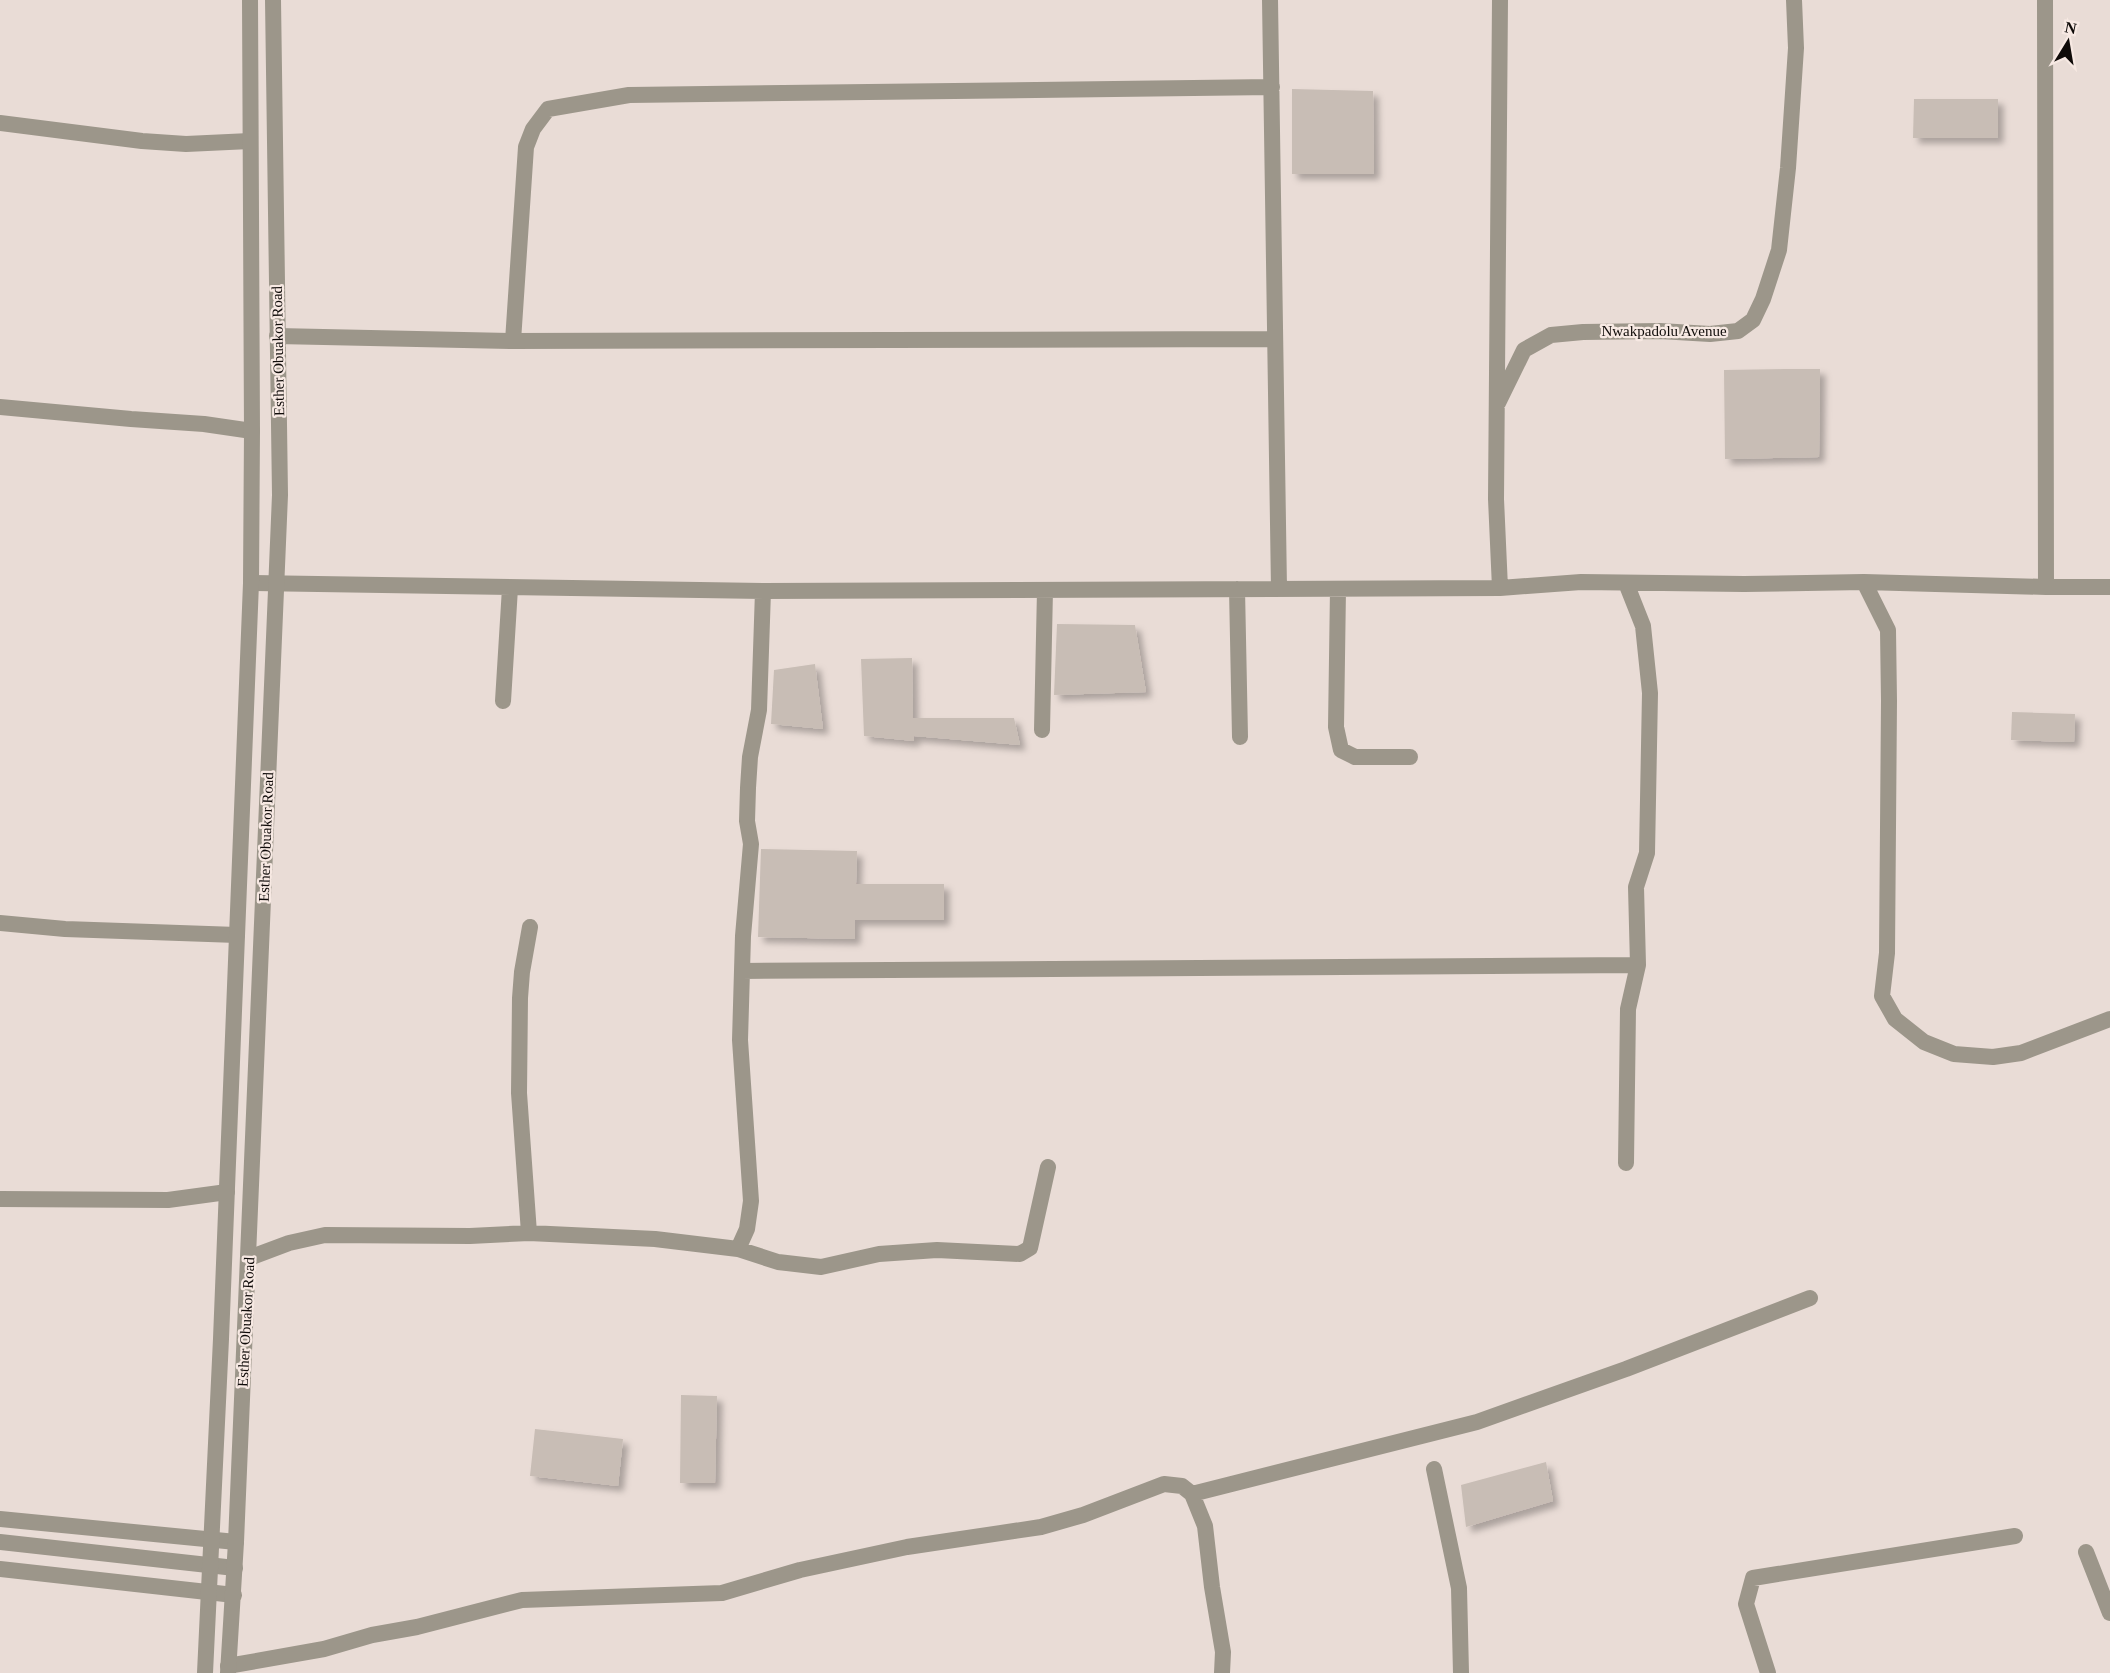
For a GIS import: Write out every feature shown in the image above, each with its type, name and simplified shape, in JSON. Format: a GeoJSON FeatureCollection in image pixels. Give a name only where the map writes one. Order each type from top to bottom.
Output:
{"type":"FeatureCollection","features":[{"type":"Feature","properties":{"kind":"street","name":"Esther Obuakor Road"},"geometry":{"type":"LineString","coordinates":[[205,1673],[213,1539],[251,583],[250,0]]}},
{"type":"Feature","properties":{"kind":"street","name":"Esther Obuakor Road"},"geometry":{"type":"LineString","coordinates":[[228,1670],[234,1595],[249,1258],[280,495],[273,0]]}},
{"type":"Feature","properties":{"kind":"street"},"geometry":{"type":"LineString","coordinates":[[1270,0],[1279,590]]}},
{"type":"Feature","properties":{"kind":"street"},"geometry":{"type":"LineString","coordinates":[[1500,0],[1496,499],[1500,588]]}},
{"type":"Feature","properties":{"kind":"street","name":"Nwakpadolu Avenue"},"geometry":{"type":"LineString","coordinates":[[1498,403],[1524,350],[1551,336],[1583,332],[1649,331],[1710,334],[1738,331],[1753,320],[1763,299],[1779,250],[1796,58],[1794,0]]}},
{"type":"Feature","properties":{"kind":"street"},"geometry":{"type":"LineString","coordinates":[[2045,0],[2046,588]]}},
{"type":"Feature","properties":{"kind":"street"},"geometry":{"type":"LineString","coordinates":[[513,341],[526,147],[532,129],[548,109],[629,95],[1272,87]]}},
{"type":"Feature","properties":{"kind":"street"},"geometry":{"type":"LineString","coordinates":[[0,123],[142,141],[186,144],[250,141]]}},
{"type":"Feature","properties":{"kind":"street"},"geometry":{"type":"LineString","coordinates":[[277,336],[513,341],[1275,339]]}},
{"type":"Feature","properties":{"kind":"street"},"geometry":{"type":"LineString","coordinates":[[0,407],[204,424],[252,431]]}},
{"type":"Feature","properties":{"kind":"street"},"geometry":{"type":"LineString","coordinates":[[251,583],[763,591],[1338,590],[1500,588],[1581,582],[1744,584],[1864,582],[2046,588],[2110,587]]}},
{"type":"Feature","properties":{"kind":"street"},"geometry":{"type":"LineString","coordinates":[[1864,582],[1888,630],[1887,952],[1882,996],[1895,1019],[1924,1042],[1954,1053],[1993,1057],[2021,1053],[2110,1019]]}},
{"type":"Feature","properties":{"kind":"street"},"geometry":{"type":"LineString","coordinates":[[1626,583],[1643,626],[1650,693],[1647,853],[1636,887],[1638,965],[1628,1009],[1626,1162]]}},
{"type":"Feature","properties":{"kind":"street"},"geometry":{"type":"LineString","coordinates":[[503,701],[510,588]]}},
{"type":"Feature","properties":{"kind":"street"},"geometry":{"type":"LineString","coordinates":[[1042,730],[1045,590]]}},
{"type":"Feature","properties":{"kind":"street"},"geometry":{"type":"LineString","coordinates":[[1237,590],[1240,737]]}},
{"type":"Feature","properties":{"kind":"street"},"geometry":{"type":"LineString","coordinates":[[1338,590],[1336,727],[1341,750],[1354,757],[1410,758]]}},
{"type":"Feature","properties":{"kind":"street"},"geometry":{"type":"LineString","coordinates":[[738,1249],[747,1229],[751,1201],[740,1040],[742,971],[751,844],[747,820],[748,788],[750,757],[759,710],[763,591]]}},
{"type":"Feature","properties":{"kind":"street"},"geometry":{"type":"LineString","coordinates":[[0,923],[65,929],[237,935]]}},
{"type":"Feature","properties":{"kind":"street"},"geometry":{"type":"LineString","coordinates":[[529,1233],[519,1093],[520,998],[530,927]]}},
{"type":"Feature","properties":{"kind":"street"},"geometry":{"type":"LineString","coordinates":[[742,971],[1638,965]]}},
{"type":"Feature","properties":{"kind":"street"},"geometry":{"type":"LineString","coordinates":[[249,1258],[289,1243],[325,1235],[470,1236],[529,1233],[655,1239],[738,1249],[778,1262],[821,1267],[879,1254],[937,1250],[1020,1254],[1030,1248],[1048,1167]]}},
{"type":"Feature","properties":{"kind":"street"},"geometry":{"type":"LineString","coordinates":[[0,1199],[168,1200],[227,1192]]}},
{"type":"Feature","properties":{"kind":"street"},"geometry":{"type":"LineString","coordinates":[[1192,1494],[1477,1422],[1626,1369],[1810,1298]]}},
{"type":"Feature","properties":{"kind":"street"},"geometry":{"type":"LineString","coordinates":[[1434,1469],[1459,1588],[1461,1673]]}},
{"type":"Feature","properties":{"kind":"street"},"geometry":{"type":"LineString","coordinates":[[228,1670],[324,1649],[372,1635],[417,1627],[522,1600],[722,1593],[800,1570],[907,1547],[1041,1527],[1083,1515],[1164,1484],[1182,1486],[1192,1494],[1205,1526],[1223,1652],[1222,1673]]}},
{"type":"Feature","properties":{"kind":"street"},"geometry":{"type":"LineString","coordinates":[[0,1519],[236,1542]]}},
{"type":"Feature","properties":{"kind":"street"},"geometry":{"type":"LineString","coordinates":[[1768,1673],[1746,1604],[1753,1578],[2015,1536]]}},
{"type":"Feature","properties":{"kind":"street"},"geometry":{"type":"LineString","coordinates":[[0,1542],[235,1568]]}},
{"type":"Feature","properties":{"kind":"street"},"geometry":{"type":"LineString","coordinates":[[2086,1552],[2110,1613]]}},
{"type":"Feature","properties":{"kind":"street"},"geometry":{"type":"LineString","coordinates":[[0,1569],[234,1595]]}},
{"type":"Feature","properties":{"kind":"building"},"geometry":{"type":"Polygon","coordinates":[[[1292,89],[1373,91],[1374,174],[1292,174],[1292,89]]]}},
{"type":"Feature","properties":{"kind":"building"},"geometry":{"type":"Polygon","coordinates":[[[1914,99],[1998,99],[1998,138],[1913,138],[1914,99]]]}},
{"type":"Feature","properties":{"kind":"building"},"geometry":{"type":"Polygon","coordinates":[[[1820,369],[1819,457],[1725,459],[1724,370],[1820,369]]]}},
{"type":"Feature","properties":{"kind":"building"},"geometry":{"type":"Polygon","coordinates":[[[1057,624],[1135,625],[1146,692],[1054,695],[1057,624]]]}},
{"type":"Feature","properties":{"kind":"building"},"geometry":{"type":"Polygon","coordinates":[[[912,658],[913,718],[1014,718],[1020,745],[914,736],[914,741],[864,736],[861,659],[912,658]]]}},
{"type":"Feature","properties":{"kind":"building"},"geometry":{"type":"Polygon","coordinates":[[[815,664],[823,729],[771,724],[774,670],[815,664]]]}},
{"type":"Feature","properties":{"kind":"building"},"geometry":{"type":"Polygon","coordinates":[[[2012,712],[2075,714],[2074,742],[2011,740],[2012,712]]]}},
{"type":"Feature","properties":{"kind":"building"},"geometry":{"type":"Polygon","coordinates":[[[761,849],[857,851],[856,884],[944,884],[944,920],[855,920],[855,939],[758,937],[761,849]]]}},
{"type":"Feature","properties":{"kind":"building"},"geometry":{"type":"Polygon","coordinates":[[[681,1395],[717,1396],[715,1483],[680,1483],[681,1395]]]}},
{"type":"Feature","properties":{"kind":"building"},"geometry":{"type":"Polygon","coordinates":[[[535,1429],[623,1439],[618,1486],[530,1476],[535,1429]]]}},
{"type":"Feature","properties":{"kind":"building"},"geometry":{"type":"Polygon","coordinates":[[[1546,1462],[1553,1501],[1466,1527],[1461,1485],[1546,1462]]]}}]}
